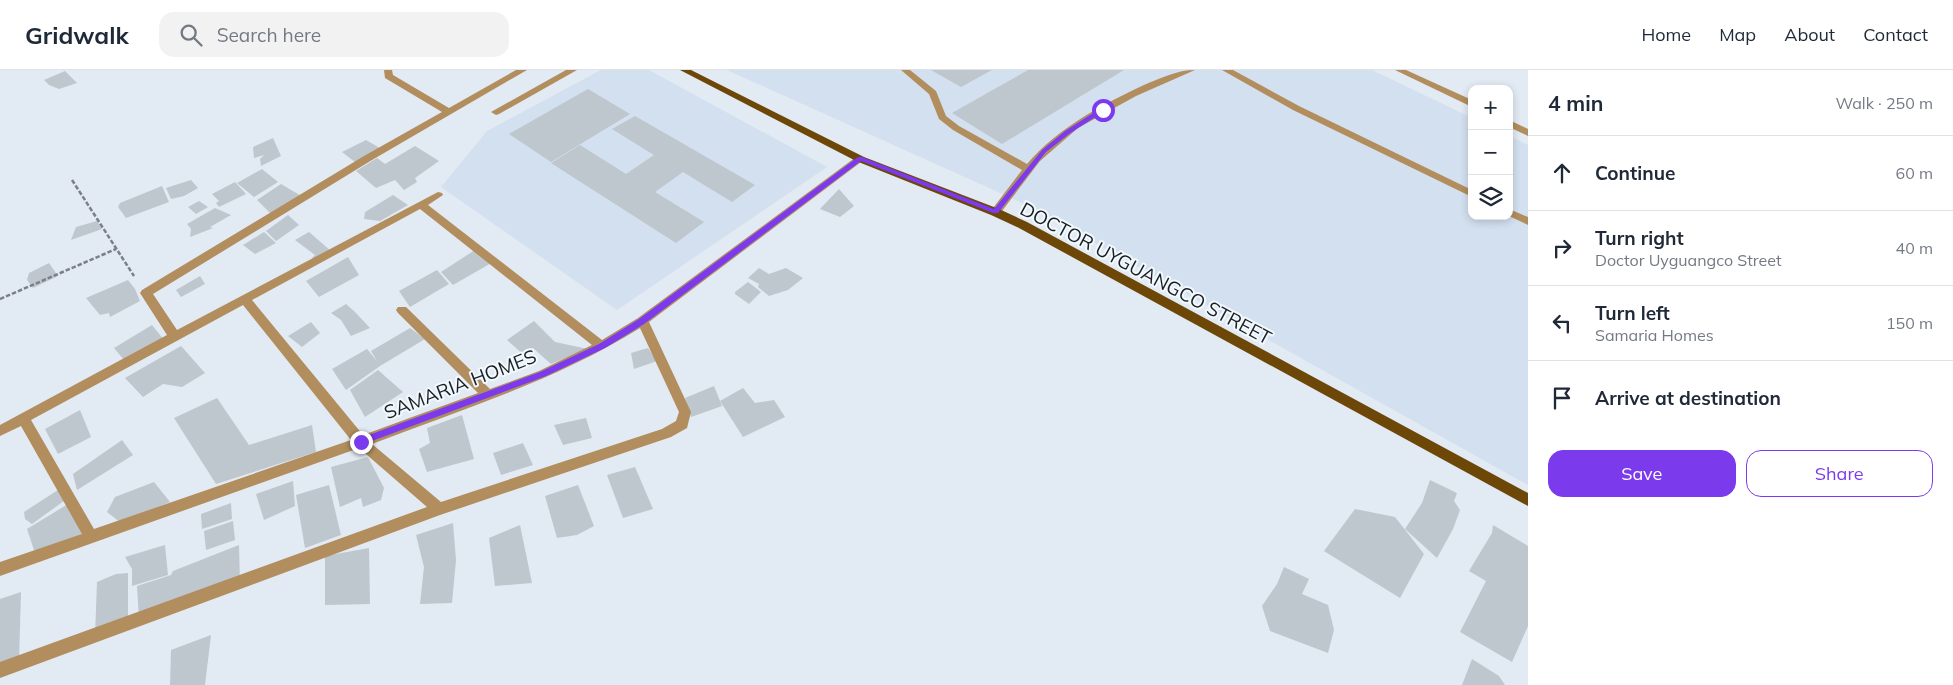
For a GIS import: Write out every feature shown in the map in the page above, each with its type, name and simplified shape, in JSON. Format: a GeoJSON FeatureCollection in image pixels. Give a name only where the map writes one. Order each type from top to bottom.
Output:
{"type":"FeatureCollection","features":[{"type":"Feature","properties":{"kind":"main road","name":"DOCTOR UYGUANGCO STREET"},"geometry":{"type":"LineString","coordinates":[[684,70],[860,159],[995,212],[1528,500]]}},
{"type":"Feature","properties":{"kind":"street"},"geometry":{"type":"LineString","coordinates":[[388,70],[388,76],[449,112]]}},
{"type":"Feature","properties":{"kind":"street"},"geometry":{"type":"LineString","coordinates":[[176,337],[146,293],[368,158],[523,70]]}},
{"type":"Feature","properties":{"kind":"street"},"geometry":{"type":"LineString","coordinates":[[496,112],[573,70]]}},
{"type":"Feature","properties":{"kind":"street"},"geometry":{"type":"LineString","coordinates":[[905,70],[933,93],[942,117],[956,128],[1028,169]]}},
{"type":"Feature","properties":{"kind":"street"},"geometry":{"type":"LineString","coordinates":[[995,212],[1044,151],[1067,133],[1134,92],[1191,70]]}},
{"type":"Feature","properties":{"kind":"street"},"geometry":{"type":"LineString","coordinates":[[1226,70],[1296,108],[1468,192]]}},
{"type":"Feature","properties":{"kind":"street"},"geometry":{"type":"LineString","coordinates":[[1399,70],[1468,102]]}},
{"type":"Feature","properties":{"kind":"street"},"geometry":{"type":"LineString","coordinates":[[1513,125],[1528,133]]}},
{"type":"Feature","properties":{"kind":"street","name":"SAMARIA HOMES"},"geometry":{"type":"LineString","coordinates":[[0,569],[361,442],[543,374],[602,346],[642,322],[860,159]]}},
{"type":"Feature","properties":{"kind":"street"},"geometry":{"type":"LineString","coordinates":[[0,431],[438,195]]}},
{"type":"Feature","properties":{"kind":"street"},"geometry":{"type":"LineString","coordinates":[[421,204],[602,346]]}},
{"type":"Feature","properties":{"kind":"street"},"geometry":{"type":"LineString","coordinates":[[1513,214],[1528,221]]}},
{"type":"Feature","properties":{"kind":"street"},"geometry":{"type":"LineString","coordinates":[[245,300],[361,442],[439,509]]}},
{"type":"Feature","properties":{"kind":"street"},"geometry":{"type":"LineString","coordinates":[[402,310],[487,394]]}},
{"type":"Feature","properties":{"kind":"street"},"geometry":{"type":"LineString","coordinates":[[0,670],[439,509],[666,433],[682,424],[685,412],[642,322]]}},
{"type":"Feature","properties":{"kind":"street"},"geometry":{"type":"LineString","coordinates":[[24,419],[91,537]]}},
{"type":"Feature","properties":{"kind":"path"},"geometry":{"type":"LineString","coordinates":[[72,180],[146,293]]}},
{"type":"Feature","properties":{"kind":"path"},"geometry":{"type":"LineString","coordinates":[[0,300],[116,249]]}},
{"type":"Feature","properties":{"kind":"shaded area"},"geometry":{"type":"Polygon","coordinates":[[[601,70],[649,70],[827,167],[617,310],[441,187],[487,131],[601,70]]]}},
{"type":"Feature","properties":{"kind":"shaded area"},"geometry":{"type":"Polygon","coordinates":[[[727,70],[1372,70],[1468,116],[1468,220],[1513,220],[1513,138],[1528,145],[1528,485],[1029,206],[727,70]]]}},
{"type":"Feature","properties":{"kind":"building"},"geometry":{"type":"Polygon","coordinates":[[[931,70],[992,70],[961,87],[931,70]]]}},
{"type":"Feature","properties":{"kind":"building"},"geometry":{"type":"Polygon","coordinates":[[[1028,70],[1124,70],[1002,144],[952,113],[1028,70]]]}},
{"type":"Feature","properties":{"kind":"building"},"geometry":{"type":"Polygon","coordinates":[[[65,71],[77,83],[59,89],[49,85],[44,80],[65,71]]]}},
{"type":"Feature","properties":{"kind":"building"},"geometry":{"type":"Polygon","coordinates":[[[588,89],[630,114],[551,162],[509,134],[588,89]]]}},
{"type":"Feature","properties":{"kind":"building"},"geometry":{"type":"Polygon","coordinates":[[[635,116],[755,185],[732,202],[683,172],[655,192],[704,222],[676,243],[551,163],[580,145],[626,174],[654,155],[612,129],[635,116]]]}},
{"type":"Feature","properties":{"kind":"building"},"geometry":{"type":"Polygon","coordinates":[[[273,138],[281,156],[261,166],[260,159],[264,155],[254,158],[253,147],[273,138]]]}},
{"type":"Feature","properties":{"kind":"building"},"geometry":{"type":"Polygon","coordinates":[[[366,140],[385,151],[359,165],[342,152],[366,140]]]}},
{"type":"Feature","properties":{"kind":"building"},"geometry":{"type":"Polygon","coordinates":[[[415,146],[439,161],[415,178],[417,182],[404,190],[395,180],[376,188],[356,171],[377,158],[385,164],[415,146]]]}},
{"type":"Feature","properties":{"kind":"building"},"geometry":{"type":"Polygon","coordinates":[[[262,169],[278,182],[254,197],[237,183],[262,169]]]}},
{"type":"Feature","properties":{"kind":"building"},"geometry":{"type":"Polygon","coordinates":[[[191,180],[198,188],[184,196],[171,199],[166,188],[191,180]]]}},
{"type":"Feature","properties":{"kind":"building"},"geometry":{"type":"Polygon","coordinates":[[[235,182],[246,194],[219,207],[216,203],[219,201],[212,194],[235,182]]]}},
{"type":"Feature","properties":{"kind":"building"},"geometry":{"type":"Polygon","coordinates":[[[281,184],[303,197],[275,218],[257,200],[281,184]]]}},
{"type":"Feature","properties":{"kind":"building"},"geometry":{"type":"Polygon","coordinates":[[[162,186],[169,202],[126,218],[118,207],[120,203],[162,186]]]}},
{"type":"Feature","properties":{"kind":"building"},"geometry":{"type":"Polygon","coordinates":[[[839,189],[854,206],[840,217],[820,209],[839,189]]]}},
{"type":"Feature","properties":{"kind":"building"},"geometry":{"type":"Polygon","coordinates":[[[393,195],[408,205],[380,221],[364,219],[365,212],[393,195]]]}},
{"type":"Feature","properties":{"kind":"building"},"geometry":{"type":"Polygon","coordinates":[[[199,201],[208,207],[196,214],[188,207],[199,201]]]}},
{"type":"Feature","properties":{"kind":"building"},"geometry":{"type":"Polygon","coordinates":[[[215,208],[231,215],[210,227],[213,228],[190,237],[191,229],[187,224],[215,208]]]}},
{"type":"Feature","properties":{"kind":"building"},"geometry":{"type":"Polygon","coordinates":[[[288,215],[299,225],[276,241],[266,231],[288,215]]]}},
{"type":"Feature","properties":{"kind":"building"},"geometry":{"type":"Polygon","coordinates":[[[97,221],[102,229],[71,240],[76,227],[97,221]]]}},
{"type":"Feature","properties":{"kind":"building"},"geometry":{"type":"Polygon","coordinates":[[[264,232],[276,243],[255,254],[243,245],[264,232]]]}},
{"type":"Feature","properties":{"kind":"building"},"geometry":{"type":"Polygon","coordinates":[[[309,232],[331,251],[315,261],[312,258],[315,255],[295,240],[309,232]]]}},
{"type":"Feature","properties":{"kind":"building"},"geometry":{"type":"Polygon","coordinates":[[[475,250],[493,262],[453,285],[441,272],[475,250]]]}},
{"type":"Feature","properties":{"kind":"building"},"geometry":{"type":"Polygon","coordinates":[[[348,257],[359,275],[319,297],[306,281],[348,257]]]}},
{"type":"Feature","properties":{"kind":"building"},"geometry":{"type":"Polygon","coordinates":[[[49,263],[58,276],[33,288],[27,280],[29,273],[49,263]]]}},
{"type":"Feature","properties":{"kind":"building"},"geometry":{"type":"Polygon","coordinates":[[[759,268],[769,274],[786,268],[803,278],[788,290],[769,296],[758,287],[759,284],[748,278],[759,268]]]}},
{"type":"Feature","properties":{"kind":"building"},"geometry":{"type":"Polygon","coordinates":[[[437,270],[449,284],[410,307],[399,291],[437,270]]]}},
{"type":"Feature","properties":{"kind":"building"},"geometry":{"type":"Polygon","coordinates":[[[200,276],[205,284],[181,297],[176,290],[200,276]]]}},
{"type":"Feature","properties":{"kind":"building"},"geometry":{"type":"Polygon","coordinates":[[[128,280],[135,289],[140,301],[110,317],[109,313],[100,315],[86,298],[128,280]]]}},
{"type":"Feature","properties":{"kind":"building"},"geometry":{"type":"Polygon","coordinates":[[[748,282],[761,292],[749,304],[735,294],[748,282]]]}},
{"type":"Feature","properties":{"kind":"building"},"geometry":{"type":"Polygon","coordinates":[[[346,304],[370,328],[351,336],[341,320],[331,313],[346,304]]]}},
{"type":"Feature","properties":{"kind":"building"},"geometry":{"type":"Polygon","coordinates":[[[534,321],[555,342],[588,349],[551,364],[533,348],[524,355],[507,340],[534,321]]]}},
{"type":"Feature","properties":{"kind":"building"},"geometry":{"type":"Polygon","coordinates":[[[311,322],[320,333],[302,347],[288,336],[311,322]]]}},
{"type":"Feature","properties":{"kind":"building"},"geometry":{"type":"Polygon","coordinates":[[[152,325],[164,340],[125,361],[114,348],[152,325]]]}},
{"type":"Feature","properties":{"kind":"building"},"geometry":{"type":"Polygon","coordinates":[[[410,328],[425,339],[380,366],[346,390],[332,369],[367,349],[377,361],[371,351],[410,328]]]}},
{"type":"Feature","properties":{"kind":"building"},"geometry":{"type":"Polygon","coordinates":[[[181,346],[205,373],[182,387],[163,384],[143,397],[125,378],[181,346]]]}},
{"type":"Feature","properties":{"kind":"building"},"geometry":{"type":"Polygon","coordinates":[[[648,348],[657,361],[634,369],[631,353],[648,348]]]}},
{"type":"Feature","properties":{"kind":"building"},"geometry":{"type":"Polygon","coordinates":[[[378,370],[403,392],[365,417],[350,390],[378,370]]]}},
{"type":"Feature","properties":{"kind":"building"},"geometry":{"type":"Polygon","coordinates":[[[714,386],[722,406],[691,417],[685,398],[714,386]]]}},
{"type":"Feature","properties":{"kind":"building"},"geometry":{"type":"Polygon","coordinates":[[[743,388],[755,403],[774,400],[785,417],[743,437],[720,401],[743,388]]]}},
{"type":"Feature","properties":{"kind":"building"},"geometry":{"type":"Polygon","coordinates":[[[217,398],[249,445],[312,425],[316,452],[216,484],[174,418],[217,398]]]}},
{"type":"Feature","properties":{"kind":"building"},"geometry":{"type":"Polygon","coordinates":[[[80,410],[91,437],[58,454],[45,429],[80,410]]]}},
{"type":"Feature","properties":{"kind":"building"},"geometry":{"type":"Polygon","coordinates":[[[462,415],[474,459],[427,472],[419,449],[430,443],[427,428],[462,415]]]}},
{"type":"Feature","properties":{"kind":"building"},"geometry":{"type":"Polygon","coordinates":[[[586,418],[592,438],[563,445],[554,425],[586,418]]]}},
{"type":"Feature","properties":{"kind":"building"},"geometry":{"type":"Polygon","coordinates":[[[122,440],[133,455],[77,490],[73,474],[122,440]]]}},
{"type":"Feature","properties":{"kind":"building"},"geometry":{"type":"Polygon","coordinates":[[[523,443],[533,465],[501,475],[493,453],[523,443]]]}},
{"type":"Feature","properties":{"kind":"building"},"geometry":{"type":"Polygon","coordinates":[[[368,457],[384,488],[381,500],[363,507],[361,498],[340,507],[331,467],[368,457]]]}},
{"type":"Feature","properties":{"kind":"building"},"geometry":{"type":"Polygon","coordinates":[[[635,467],[653,509],[623,518],[607,475],[635,467]]]}},
{"type":"Feature","properties":{"kind":"building"},"geometry":{"type":"Polygon","coordinates":[[[1430,480],[1457,493],[1454,501],[1460,510],[1453,529],[1437,558],[1405,529],[1422,503],[1430,480]]]}},
{"type":"Feature","properties":{"kind":"building"},"geometry":{"type":"Polygon","coordinates":[[[293,481],[295,506],[264,520],[256,494],[293,481]]]}},
{"type":"Feature","properties":{"kind":"building"},"geometry":{"type":"Polygon","coordinates":[[[154,482],[170,502],[121,523],[107,512],[115,497],[154,482]]]}},
{"type":"Feature","properties":{"kind":"building"},"geometry":{"type":"Polygon","coordinates":[[[329,485],[341,535],[305,548],[296,495],[329,485]]]}},
{"type":"Feature","properties":{"kind":"building"},"geometry":{"type":"Polygon","coordinates":[[[578,485],[594,526],[577,535],[557,538],[545,496],[578,485]]]}},
{"type":"Feature","properties":{"kind":"building"},"geometry":{"type":"Polygon","coordinates":[[[61,488],[68,498],[32,524],[25,519],[24,512],[61,488]]]}},
{"type":"Feature","properties":{"kind":"building"},"geometry":{"type":"Polygon","coordinates":[[[231,503],[232,519],[202,529],[201,514],[231,503]]]}},
{"type":"Feature","properties":{"kind":"building"},"geometry":{"type":"Polygon","coordinates":[[[68,504],[87,535],[36,556],[27,529],[68,504]]]}},
{"type":"Feature","properties":{"kind":"building"},"geometry":{"type":"Polygon","coordinates":[[[1355,509],[1395,517],[1424,554],[1400,598],[1324,551],[1355,509]]]}},
{"type":"Feature","properties":{"kind":"building"},"geometry":{"type":"Polygon","coordinates":[[[233,521],[235,540],[206,550],[204,531],[233,521]]]}},
{"type":"Feature","properties":{"kind":"building"},"geometry":{"type":"Polygon","coordinates":[[[453,523],[456,560],[452,603],[420,604],[424,567],[416,535],[453,523]]]}},
{"type":"Feature","properties":{"kind":"building"},"geometry":{"type":"Polygon","coordinates":[[[520,525],[532,583],[495,586],[489,538],[520,525]]]}},
{"type":"Feature","properties":{"kind":"building"},"geometry":{"type":"Polygon","coordinates":[[[1493,525],[1528,546],[1528,626],[1512,662],[1460,632],[1486,581],[1469,571],[1492,533],[1493,525]]]}},
{"type":"Feature","properties":{"kind":"building"},"geometry":{"type":"Polygon","coordinates":[[[165,545],[168,575],[132,586],[132,569],[125,557],[165,545]]]}},
{"type":"Feature","properties":{"kind":"building"},"geometry":{"type":"Polygon","coordinates":[[[239,545],[240,585],[139,619],[137,586],[171,575],[173,571],[239,545]]]}},
{"type":"Feature","properties":{"kind":"building"},"geometry":{"type":"Polygon","coordinates":[[[369,548],[370,604],[325,605],[325,556],[369,548]]]}},
{"type":"Feature","properties":{"kind":"building"},"geometry":{"type":"Polygon","coordinates":[[[1284,567],[1309,579],[1302,594],[1328,605],[1334,630],[1328,653],[1270,631],[1262,606],[1277,584],[1284,567]]]}},
{"type":"Feature","properties":{"kind":"building"},"geometry":{"type":"Polygon","coordinates":[[[128,573],[128,625],[95,637],[97,582],[116,574],[128,573]]]}},
{"type":"Feature","properties":{"kind":"building"},"geometry":{"type":"Polygon","coordinates":[[[21,592],[19,661],[0,678],[0,599],[21,592]]]}},
{"type":"Feature","properties":{"kind":"building"},"geometry":{"type":"Polygon","coordinates":[[[211,635],[205,685],[170,685],[171,650],[211,635]]]}},
{"type":"Feature","properties":{"kind":"building"},"geometry":{"type":"Polygon","coordinates":[[[1472,659],[1499,676],[1505,685],[1462,685],[1472,659]]]}},
{"type":"Feature","properties":{"kind":"route"},"geometry":{"type":"LineString","coordinates":[[361,442],[543,374],[602,346],[642,322],[860,159],[995,212],[1044,151],[1067,133],[1103,110]]}}]}
